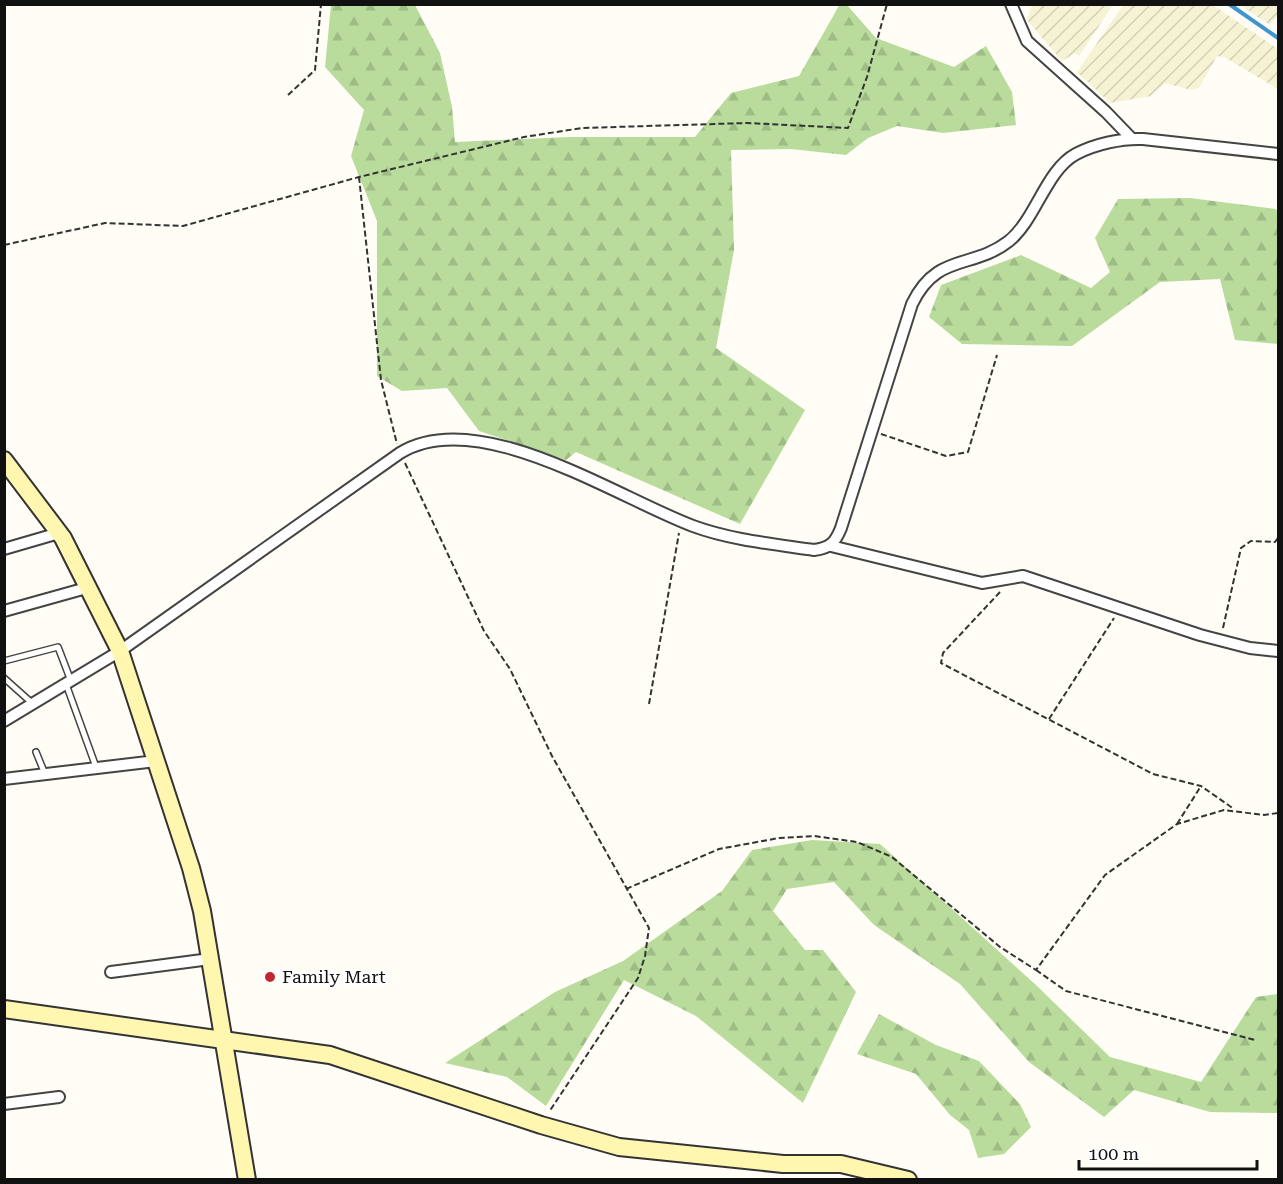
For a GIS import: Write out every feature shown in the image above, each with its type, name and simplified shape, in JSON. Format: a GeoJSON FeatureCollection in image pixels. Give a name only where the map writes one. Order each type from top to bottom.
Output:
{"type":"FeatureCollection","features":[{"type":"Feature","properties":{"kind":"street"},"geometry":{"type":"LineString","coordinates":[[1011,4],[1027,41],[1107,112],[1131,139]]}},
{"type":"Feature","properties":{"kind":"street"},"geometry":{"type":"LineString","coordinates":[[831,546],[841,528],[870,430],[912,304],[926,281],[951,264],[991,251],[1011,239],[1064,163],[1076,154],[1131,139],[1278,154]]}},
{"type":"Feature","properties":{"kind":"street"},"geometry":{"type":"LineString","coordinates":[[4,722],[120,651],[400,453],[423,442],[438,441],[501,444],[515,448],[681,521],[732,538],[814,550],[831,546],[982,583],[1023,576],[1220,640],[1278,651]]}},
{"type":"Feature","properties":{"kind":"street"},"geometry":{"type":"LineString","coordinates":[[4,460],[59,533],[90,587],[120,651],[190,868],[210,959],[248,1179]]}},
{"type":"Feature","properties":{"kind":"street"},"geometry":{"type":"LineString","coordinates":[[4,549],[59,533]]}},
{"type":"Feature","properties":{"kind":"street"},"geometry":{"type":"LineString","coordinates":[[4,611],[90,587]]}},
{"type":"Feature","properties":{"kind":"street"},"geometry":{"type":"LineString","coordinates":[[4,779],[156,761]]}},
{"type":"Feature","properties":{"kind":"street"},"geometry":{"type":"LineString","coordinates":[[111,972],[210,959]]}},
{"type":"Feature","properties":{"kind":"street"},"geometry":{"type":"LineString","coordinates":[[4,1009],[330,1055],[541,1125],[619,1147],[783,1164],[841,1164],[908,1179]]}},
{"type":"Feature","properties":{"kind":"street"},"geometry":{"type":"LineString","coordinates":[[4,1104],[59,1097]]}},
{"type":"Feature","properties":{"kind":"lane"},"geometry":{"type":"LineString","coordinates":[[4,661],[58,647],[96,767]]}},
{"type":"Feature","properties":{"kind":"lane"},"geometry":{"type":"LineString","coordinates":[[4,678],[32,703]]}},
{"type":"Feature","properties":{"kind":"lane"},"geometry":{"type":"LineString","coordinates":[[36,752],[45,774]]}},
{"type":"Feature","properties":{"kind":"path"},"geometry":{"type":"LineString","coordinates":[[288,95],[315,70],[321,4]]}},
{"type":"Feature","properties":{"kind":"path"},"geometry":{"type":"LineString","coordinates":[[4,245],[105,223],[183,226],[360,177],[524,137],[582,128],[747,123],[848,128],[867,77],[887,4]]}},
{"type":"Feature","properties":{"kind":"path"},"geometry":{"type":"LineString","coordinates":[[360,177],[381,381],[400,453],[484,631],[510,669],[552,756],[649,928],[645,956],[638,978],[541,1125]]}},
{"type":"Feature","properties":{"kind":"path"},"geometry":{"type":"LineString","coordinates":[[870,430],[946,456],[968,452],[997,354]]}},
{"type":"Feature","properties":{"kind":"path"},"geometry":{"type":"LineString","coordinates":[[649,704],[681,521]]}},
{"type":"Feature","properties":{"kind":"path"},"geometry":{"type":"LineString","coordinates":[[1220,640],[1241,548],[1251,541],[1275,542],[1278,538]]}},
{"type":"Feature","properties":{"kind":"path"},"geometry":{"type":"LineString","coordinates":[[1003,578],[1000,592],[943,653],[941,663],[1153,774],[1201,786],[1234,809],[1264,815],[1278,813]]}},
{"type":"Feature","properties":{"kind":"path"},"geometry":{"type":"LineString","coordinates":[[1049,719],[1120,609]]}},
{"type":"Feature","properties":{"kind":"path"},"geometry":{"type":"LineString","coordinates":[[1177,824],[1201,786]]}},
{"type":"Feature","properties":{"kind":"path"},"geometry":{"type":"LineString","coordinates":[[1036,970],[1105,875],[1177,824],[1234,809]]}},
{"type":"Feature","properties":{"kind":"path"},"geometry":{"type":"LineString","coordinates":[[626,889],[719,849],[779,838],[814,836],[857,843],[892,857],[1000,947],[1066,991],[1255,1040]]}},
{"type":"Feature","properties":{"kind":"shaded area"},"geometry":{"type":"Polygon","coordinates":[[[1032,4],[1113,5],[1079,56],[1075,53],[1062,61],[1027,20],[1032,4]]]}},
{"type":"Feature","properties":{"kind":"shaded area"},"geometry":{"type":"Polygon","coordinates":[[[1124,4],[1213,5],[1278,49],[1278,89],[1224,57],[1217,56],[1199,88],[1191,90],[1165,83],[1151,96],[1110,103],[1077,72],[1124,4]]]}},
{"type":"Feature","properties":{"kind":"shaded area"},"geometry":{"type":"Polygon","coordinates":[[[1240,5],[1278,5],[1278,15],[1270,25],[1240,5]]]}},
{"type":"Feature","properties":{"kind":"green space"},"geometry":{"type":"Polygon","coordinates":[[[840,4],[847,5],[876,38],[954,67],[986,46],[1012,92],[1016,125],[943,133],[897,126],[868,138],[846,155],[791,149],[731,150],[734,250],[716,348],[805,410],[740,524],[576,452],[566,460],[479,431],[447,388],[402,391],[377,376],[377,221],[351,156],[364,110],[325,67],[331,5],[415,5],[440,53],[452,107],[455,142],[569,137],[695,137],[731,93],[799,76],[840,4]]]}},
{"type":"Feature","properties":{"kind":"green space"},"geometry":{"type":"Polygon","coordinates":[[[1190,198],[1276,209],[1278,213],[1278,344],[1235,340],[1220,279],[1160,282],[1072,346],[962,344],[929,317],[941,285],[1021,255],[1091,288],[1110,272],[1095,238],[1118,199],[1190,198]]]}},
{"type":"Feature","properties":{"kind":"green space"},"geometry":{"type":"Polygon","coordinates":[[[812,840],[880,844],[1036,985],[1110,1057],[1201,1082],[1256,997],[1278,994],[1278,1113],[1210,1112],[1134,1090],[1104,1117],[1029,1062],[960,984],[874,925],[834,882],[787,889],[773,911],[805,950],[823,950],[856,992],[803,1103],[696,1016],[624,980],[546,1106],[507,1077],[445,1063],[555,992],[623,961],[722,891],[752,850],[812,840]]]}},
{"type":"Feature","properties":{"kind":"green space"},"geometry":{"type":"Polygon","coordinates":[[[879,1014],[936,1045],[979,1061],[1020,1104],[1031,1127],[1004,1154],[978,1158],[969,1130],[950,1115],[916,1074],[857,1054],[879,1014]]]}},
{"type":"Feature","properties":{"kind":"waterway"},"geometry":{"type":"LineString","coordinates":[[1229,4],[1278,38]]}},
{"type":"Feature","properties":{"kind":"place","name":"Family Mart"},"geometry":{"type":"Point","coordinates":[270,977]}}]}
